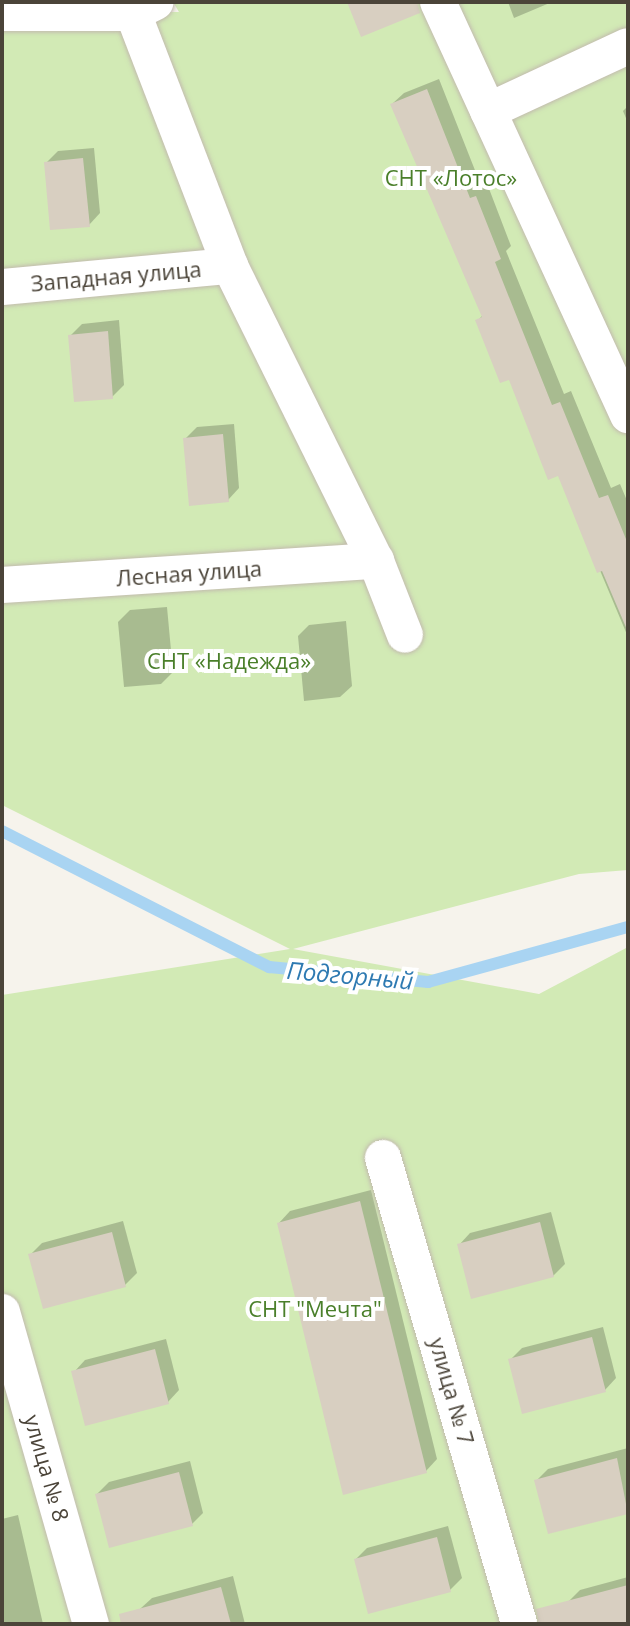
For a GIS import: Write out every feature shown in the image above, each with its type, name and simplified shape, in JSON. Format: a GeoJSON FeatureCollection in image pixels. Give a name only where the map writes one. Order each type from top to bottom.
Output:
{"type":"FeatureCollection","features":[{"type":"Feature","properties":{"kind":"street"},"geometry":{"type":"LineString","coordinates":[[438,2],[628,415]]}},
{"type":"Feature","properties":{"kind":"street"},"geometry":{"type":"LineString","coordinates":[[2,13],[145,7],[230,266],[376,561],[405,635]]}},
{"type":"Feature","properties":{"kind":"street"},"geometry":{"type":"LineString","coordinates":[[488,111],[628,46]]}},
{"type":"Feature","properties":{"kind":"street","name":"Западная улица"},"geometry":{"type":"LineString","coordinates":[[2,287],[230,266]]}},
{"type":"Feature","properties":{"kind":"street","name":"Лесная улица"},"geometry":{"type":"LineString","coordinates":[[2,585],[376,561]]}},
{"type":"Feature","properties":{"kind":"street","name":"улица № 7"},"geometry":{"type":"LineString","coordinates":[[383,1158],[519,1624]]}},
{"type":"Feature","properties":{"kind":"street","name":"улица № 8"},"geometry":{"type":"LineString","coordinates":[[2,1312],[91,1624]]}},
{"type":"Feature","properties":{"kind":"green space"},"geometry":{"type":"Polygon","coordinates":[[[2,2],[133,12],[179,12],[173,2],[628,2],[628,870],[579,874],[293,949],[539,994],[628,947],[628,1624],[2,1624],[2,995],[290,949],[2,805],[2,2]]]}},
{"type":"Feature","properties":{"kind":"building"},"geometry":{"type":"Polygon","coordinates":[[[347,2],[417,2],[420,13],[361,37],[347,2]]]}},
{"type":"Feature","properties":{"kind":"building"},"geometry":{"type":"Polygon","coordinates":[[[427,89],[470,198],[476,196],[501,259],[495,262],[552,405],[560,402],[599,498],[608,495],[628,544],[628,632],[602,571],[597,573],[558,476],[548,480],[509,380],[500,383],[475,320],[482,317],[390,104],[427,89]]]}},
{"type":"Feature","properties":{"kind":"building"},"geometry":{"type":"Polygon","coordinates":[[[83,158],[90,227],[50,230],[44,162],[83,158]]]}},
{"type":"Feature","properties":{"kind":"building"},"geometry":{"type":"Polygon","coordinates":[[[108,331],[113,399],[74,402],[68,335],[108,331]]]}},
{"type":"Feature","properties":{"kind":"building"},"geometry":{"type":"Polygon","coordinates":[[[223,434],[229,502],[189,506],[183,438],[223,434]]]}},
{"type":"Feature","properties":{"kind":"building"},"geometry":{"type":"Polygon","coordinates":[[[360,1201],[427,1473],[343,1495],[277,1223],[360,1201]]]}},
{"type":"Feature","properties":{"kind":"building"},"geometry":{"type":"Polygon","coordinates":[[[540,1222],[554,1277],[471,1299],[457,1244],[540,1222]]]}},
{"type":"Feature","properties":{"kind":"building"},"geometry":{"type":"Polygon","coordinates":[[[112,1232],[126,1287],[43,1309],[28,1254],[112,1232]]]}},
{"type":"Feature","properties":{"kind":"building"},"geometry":{"type":"Polygon","coordinates":[[[592,1337],[606,1392],[522,1414],[508,1359],[592,1337]]]}},
{"type":"Feature","properties":{"kind":"building"},"geometry":{"type":"Polygon","coordinates":[[[155,1349],[169,1404],[85,1426],[71,1371],[155,1349]]]}},
{"type":"Feature","properties":{"kind":"building"},"geometry":{"type":"Polygon","coordinates":[[[617,1458],[628,1514],[548,1534],[534,1480],[617,1458]]]}},
{"type":"Feature","properties":{"kind":"building"},"geometry":{"type":"Polygon","coordinates":[[[179,1472],[193,1526],[109,1548],[95,1494],[179,1472]]]}},
{"type":"Feature","properties":{"kind":"building"},"geometry":{"type":"Polygon","coordinates":[[[437,1537],[451,1592],[368,1614],[354,1559],[437,1537]]]}},
{"type":"Feature","properties":{"kind":"building"},"geometry":{"type":"Polygon","coordinates":[[[628,1585],[628,1624],[539,1624],[536,1609],[628,1585]]]}},
{"type":"Feature","properties":{"kind":"building"},"geometry":{"type":"Polygon","coordinates":[[[221,1587],[231,1624],[121,1624],[119,1614],[221,1587]]]}},
{"type":"Feature","properties":{"kind":"waterway","name":"Подгорный"},"geometry":{"type":"LineString","coordinates":[[2,831],[269,967],[428,982],[628,927]]}},
{"type":"Feature","properties":{"kind":"park label","name":"СНТ «Лотос»"},"geometry":{"type":"Point","coordinates":[451,178]}},
{"type":"Feature","properties":{"kind":"park label","name":"СНТ «Надежда»"},"geometry":{"type":"Point","coordinates":[229,661]}},
{"type":"Feature","properties":{"kind":"park label","name":"СНТ \"Мечта\""},"geometry":{"type":"Point","coordinates":[315,1309]}}]}
